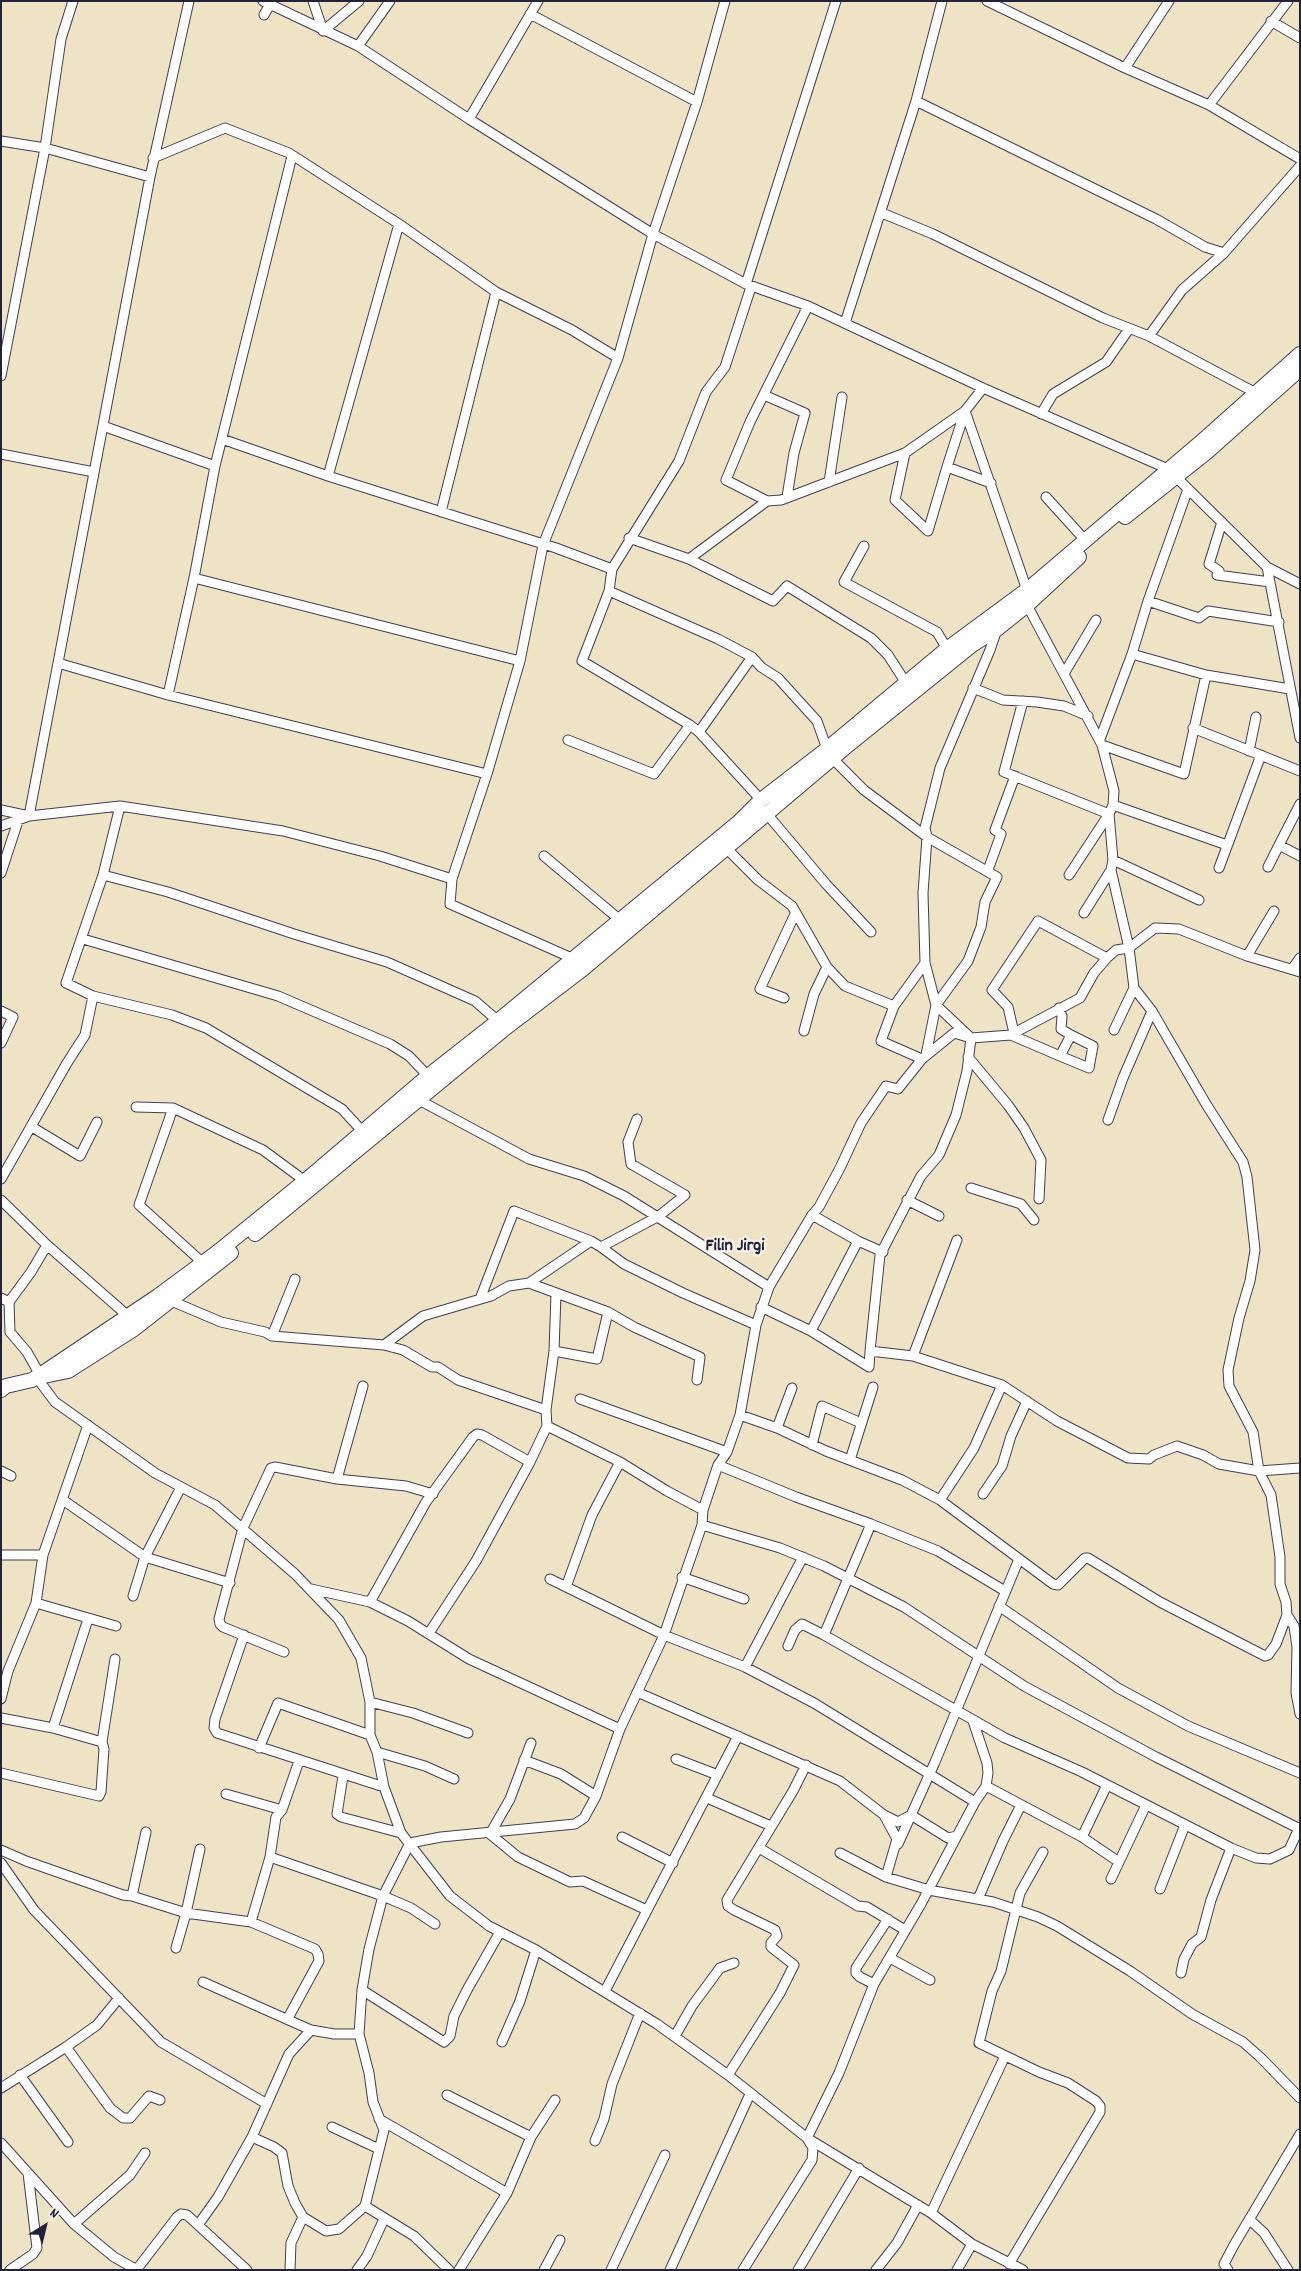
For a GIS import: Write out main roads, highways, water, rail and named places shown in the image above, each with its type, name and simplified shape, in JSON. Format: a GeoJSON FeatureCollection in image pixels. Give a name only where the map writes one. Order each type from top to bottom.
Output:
{"type":"FeatureCollection","features":[{"type":"Feature","properties":{"kind":"main road"},"geometry":{"type":"LineString","coordinates":[[3,1386],[68,1370],[134,1329],[246,1242],[504,1030],[583,969],[689,871],[761,800],[830,754],[972,645],[1027,606],[1300,354]]}},
{"type":"Feature","properties":{"kind":"main road"},"geometry":{"type":"LineString","coordinates":[[1,1400],[128,1316],[203,1262],[305,1181],[428,1076],[620,920],[689,871],[726,848],[767,814],[906,683],[946,650],[1027,590],[1085,540],[1171,472],[1207,452],[1300,369]]}},
{"type":"Feature","properties":{"kind":"district","name":"Filin Jirgi"},"geometry":{"type":"Point","coordinates":[735,1248]}}]}
